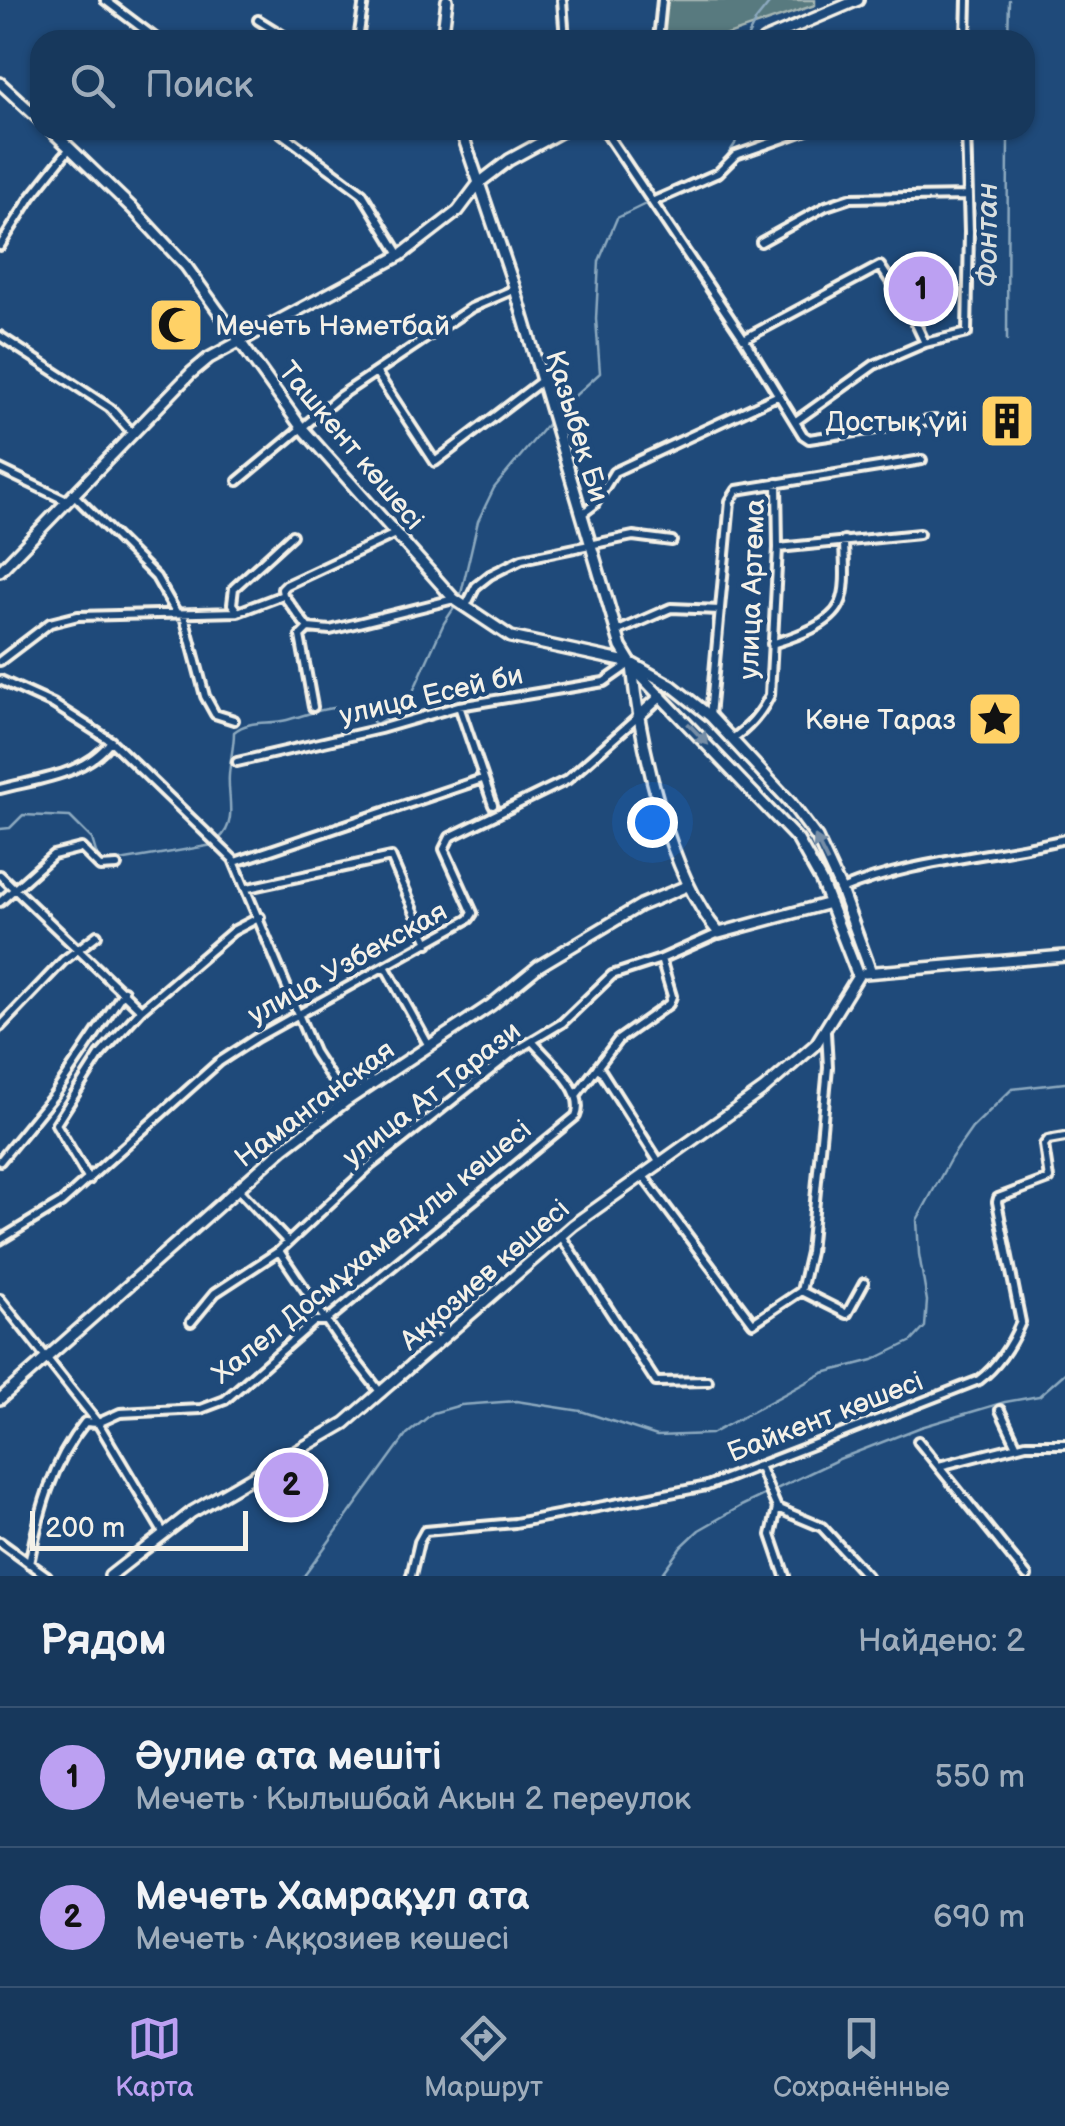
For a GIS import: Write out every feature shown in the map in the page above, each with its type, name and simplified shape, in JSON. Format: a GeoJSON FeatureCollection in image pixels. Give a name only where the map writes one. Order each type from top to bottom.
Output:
{"type":"FeatureCollection","features":[{"type":"Feature","properties":{"kind":"main road"},"geometry":{"type":"LineString","coordinates":[[443,30],[447,0]]}},
{"type":"Feature","properties":{"kind":"main road"},"geometry":{"type":"LineString","coordinates":[[788,30],[858,0]]}},
{"type":"Feature","properties":{"kind":"main road"},"geometry":{"type":"LineString","coordinates":[[0,83],[30,111]]}},
{"type":"Feature","properties":{"kind":"main road","name":"Ташкент көшесі"},"geometry":{"type":"LineString","coordinates":[[62,140],[186,266],[300,427],[454,599],[511,637],[632,663]]}},
{"type":"Feature","properties":{"kind":"main road"},"geometry":{"type":"LineString","coordinates":[[465,140],[479,183]]}},
{"type":"Feature","properties":{"kind":"main road"},"geometry":{"type":"LineString","coordinates":[[0,570],[190,373],[238,341],[401,256],[458,211],[479,183],[508,160],[545,140]]}},
{"type":"Feature","properties":{"kind":"main road","name":"Қазыбек Би"},"geometry":{"type":"LineString","coordinates":[[479,183],[515,289],[615,633],[632,663]]}},
{"type":"Feature","properties":{"kind":"main road"},"geometry":{"type":"LineString","coordinates":[[632,663],[798,840],[830,903],[858,976],[1065,956]]}},
{"type":"Feature","properties":{"kind":"main road"},"geometry":{"type":"LineString","coordinates":[[632,663],[672,686],[710,716],[785,796],[817,838],[871,972]]}},
{"type":"Feature","properties":{"kind":"main road"},"geometry":{"type":"LineString","coordinates":[[632,663],[638,717],[687,886],[719,933],[830,903]]}},
{"type":"Feature","properties":{"kind":"main road"},"geometry":{"type":"LineString","coordinates":[[638,717],[661,696]]}},
{"type":"Feature","properties":{"kind":"main road"},"geometry":{"type":"LineString","coordinates":[[771,809],[785,796]]}},
{"type":"Feature","properties":{"kind":"main road","name":"Наманганская"},"geometry":{"type":"LineString","coordinates":[[0,1399],[284,1148],[491,1004],[539,966],[642,905],[687,886]]}},
{"type":"Feature","properties":{"kind":"main road","name":"Аққозиев көшесі"},"geometry":{"type":"LineString","coordinates":[[110,1576],[192,1512],[344,1422],[561,1236],[764,1089],[806,1054],[826,1031],[858,976]]}},
{"type":"Feature","properties":{"kind":"street"},"geometry":{"type":"LineString","coordinates":[[106,0],[145,30]]}},
{"type":"Feature","properties":{"kind":"street"},"geometry":{"type":"LineString","coordinates":[[360,30],[364,0]]}},
{"type":"Feature","properties":{"kind":"street"},"geometry":{"type":"LineString","coordinates":[[562,0],[564,30]]}},
{"type":"Feature","properties":{"kind":"street"},"geometry":{"type":"LineString","coordinates":[[659,30],[662,0]]}},
{"type":"Feature","properties":{"kind":"street"},"geometry":{"type":"LineString","coordinates":[[966,30],[967,0]]}},
{"type":"Feature","properties":{"kind":"street"},"geometry":{"type":"LineString","coordinates":[[258,20],[274,30]]}},
{"type":"Feature","properties":{"kind":"street"},"geometry":{"type":"LineString","coordinates":[[290,140],[362,193],[401,256]]}},
{"type":"Feature","properties":{"kind":"street"},"geometry":{"type":"LineString","coordinates":[[611,140],[809,439],[935,420]]}},
{"type":"Feature","properties":{"kind":"street"},"geometry":{"type":"LineString","coordinates":[[654,201],[718,173],[736,155],[779,140]]}},
{"type":"Feature","properties":{"kind":"street"},"geometry":{"type":"LineString","coordinates":[[795,422],[874,365],[925,344],[967,333],[966,140]]}},
{"type":"Feature","properties":{"kind":"street"},"geometry":{"type":"LineString","coordinates":[[0,246],[31,196],[70,148]]}},
{"type":"Feature","properties":{"kind":"street"},"geometry":{"type":"LineString","coordinates":[[760,242],[826,206],[850,198],[968,196]]}},
{"type":"Feature","properties":{"kind":"street"},"geometry":{"type":"LineString","coordinates":[[744,339],[880,266],[909,309],[925,344]]}},
{"type":"Feature","properties":{"kind":"street"},"geometry":{"type":"LineString","coordinates":[[238,481],[300,427],[376,372],[471,308],[515,289]]}},
{"type":"Feature","properties":{"kind":"street"},"geometry":{"type":"LineString","coordinates":[[0,336],[110,408],[133,434]]}},
{"type":"Feature","properties":{"kind":"street"},"geometry":{"type":"LineString","coordinates":[[376,372],[435,462],[540,382]]}},
{"type":"Feature","properties":{"kind":"street"},"geometry":{"type":"LineString","coordinates":[[581,515],[594,505],[614,472],[779,394]]}},
{"type":"Feature","properties":{"kind":"street"},"geometry":{"type":"LineString","coordinates":[[710,716],[730,500],[737,490],[922,460]]}},
{"type":"Feature","properties":{"kind":"street"},"geometry":{"type":"LineString","coordinates":[[0,469],[70,498],[156,577],[180,614],[205,696],[215,714],[234,720]]}},
{"type":"Feature","properties":{"kind":"street","name":"улица Артема"},"geometry":{"type":"LineString","coordinates":[[730,739],[747,730],[764,708],[772,683],[778,483]]}},
{"type":"Feature","properties":{"kind":"street"},"geometry":{"type":"LineString","coordinates":[[395,534],[286,585],[283,595],[308,628],[330,630],[454,599]]}},
{"type":"Feature","properties":{"kind":"street"},"geometry":{"type":"LineString","coordinates":[[778,548],[919,534]]}},
{"type":"Feature","properties":{"kind":"street"},"geometry":{"type":"LineString","coordinates":[[238,612],[232,604],[234,588],[292,535]]}},
{"type":"Feature","properties":{"kind":"street"},"geometry":{"type":"LineString","coordinates":[[466,606],[476,586],[522,560],[633,536],[672,541]]}},
{"type":"Feature","properties":{"kind":"street"},"geometry":{"type":"LineString","coordinates":[[772,644],[800,636],[839,606],[844,540]]}},
{"type":"Feature","properties":{"kind":"street"},"geometry":{"type":"LineString","coordinates":[[0,661],[50,623],[78,616],[238,612],[283,595]]}},
{"type":"Feature","properties":{"kind":"street"},"geometry":{"type":"LineString","coordinates":[[615,633],[672,608],[720,610]]}},
{"type":"Feature","properties":{"kind":"street"},"geometry":{"type":"LineString","coordinates":[[308,628],[300,636],[313,707]]}},
{"type":"Feature","properties":{"kind":"street","name":"улица Есей би"},"geometry":{"type":"LineString","coordinates":[[237,762],[460,706],[604,682],[632,663]]}},
{"type":"Feature","properties":{"kind":"street"},"geometry":{"type":"LineString","coordinates":[[0,680],[53,704],[111,741],[235,862],[314,1052],[346,1102]]}},
{"type":"Feature","properties":{"kind":"street"},"geometry":{"type":"LineString","coordinates":[[460,706],[492,806]]}},
{"type":"Feature","properties":{"kind":"street","name":"улица Узбекская"},"geometry":{"type":"LineString","coordinates":[[0,1240],[61,1203],[219,1062],[472,916],[444,850],[450,836],[567,780],[638,717]]}},
{"type":"Feature","properties":{"kind":"street"},"geometry":{"type":"LineString","coordinates":[[0,789],[83,766],[99,757],[111,741]]}},
{"type":"Feature","properties":{"kind":"street"},"geometry":{"type":"LineString","coordinates":[[235,862],[482,780]]}},
{"type":"Feature","properties":{"kind":"street"},"geometry":{"type":"LineString","coordinates":[[840,890],[875,876],[921,865],[1008,852],[1065,838]]}},
{"type":"Feature","properties":{"kind":"street"},"geometry":{"type":"LineString","coordinates":[[0,902],[53,855],[81,848],[100,868],[117,866]]}},
{"type":"Feature","properties":{"kind":"street"},"geometry":{"type":"LineString","coordinates":[[248,888],[391,857],[428,943]]}},
{"type":"Feature","properties":{"kind":"street"},"geometry":{"type":"LineString","coordinates":[[0,875],[141,1010]]}},
{"type":"Feature","properties":{"kind":"street"},"geometry":{"type":"LineString","coordinates":[[89,1180],[56,1124],[100,1055],[141,1010],[233,931],[260,917]]}},
{"type":"Feature","properties":{"kind":"street","name":"улица Ат Тарази"},"geometry":{"type":"LineString","coordinates":[[192,1322],[215,1293],[278,1251],[371,1165],[532,1041],[562,1023],[612,975],[661,960],[719,933]]}},
{"type":"Feature","properties":{"kind":"street"},"geometry":{"type":"LineString","coordinates":[[0,1027],[97,935]]}},
{"type":"Feature","properties":{"kind":"street","name":"Халел Досмұхамедұлы көшесі"},"geometry":{"type":"LineString","coordinates":[[98,1423],[120,1414],[202,1409],[225,1400],[314,1322],[326,1321],[576,1116],[580,1106],[577,1094],[618,1040],[669,1004],[672,996],[661,960]]}},
{"type":"Feature","properties":{"kind":"street"},"geometry":{"type":"LineString","coordinates":[[386,968],[429,1046]]}},
{"type":"Feature","properties":{"kind":"street"},"geometry":{"type":"LineString","coordinates":[[0,1161],[54,1095],[124,992]]}},
{"type":"Feature","properties":{"kind":"street"},"geometry":{"type":"LineString","coordinates":[[642,1175],[753,1323],[801,1291],[810,1252],[828,1066],[826,1031]]}},
{"type":"Feature","properties":{"kind":"street"},"geometry":{"type":"LineString","coordinates":[[532,1041],[577,1094]]}},
{"type":"Feature","properties":{"kind":"street"},"geometry":{"type":"LineString","coordinates":[[598,1066],[660,1162]]}},
{"type":"Feature","properties":{"kind":"street","name":"Байкент көшесі"},"geometry":{"type":"LineString","coordinates":[[411,1576],[425,1531],[514,1523],[707,1486],[979,1380],[990,1372],[1014,1339],[1021,1313],[998,1198],[1050,1179],[1044,1144],[1065,1138]]}},
{"type":"Feature","properties":{"kind":"street"},"geometry":{"type":"LineString","coordinates":[[238,1189],[288,1242]]}},
{"type":"Feature","properties":{"kind":"street"},"geometry":{"type":"LineString","coordinates":[[561,1236],[656,1382],[708,1380]]}},
{"type":"Feature","properties":{"kind":"street"},"geometry":{"type":"LineString","coordinates":[[278,1251],[381,1393]]}},
{"type":"Feature","properties":{"kind":"street"},"geometry":{"type":"LineString","coordinates":[[801,1291],[846,1314],[864,1284]]}},
{"type":"Feature","properties":{"kind":"street"},"geometry":{"type":"LineString","coordinates":[[0,1299],[98,1423],[164,1534]]}},
{"type":"Feature","properties":{"kind":"street"},"geometry":{"type":"LineString","coordinates":[[1000,1410],[1017,1446]]}},
{"type":"Feature","properties":{"kind":"street"},"geometry":{"type":"LineString","coordinates":[[28,1564],[38,1522],[65,1446],[85,1422],[98,1423]]}},
{"type":"Feature","properties":{"kind":"street"},"geometry":{"type":"LineString","coordinates":[[918,1442],[1026,1576]]}},
{"type":"Feature","properties":{"kind":"street"},"geometry":{"type":"LineString","coordinates":[[939,1466],[1017,1446],[1065,1444]]}},
{"type":"Feature","properties":{"kind":"street"},"geometry":{"type":"LineString","coordinates":[[760,1468],[777,1508],[771,1534],[785,1576]]}},
{"type":"Feature","properties":{"kind":"street"},"geometry":{"type":"LineString","coordinates":[[777,1508],[822,1527],[868,1576]]}},
{"type":"Feature","properties":{"kind":"street"},"geometry":{"type":"LineString","coordinates":[[0,1542],[47,1576]]}},
{"type":"Feature","properties":{"kind":"green space"},"geometry":{"type":"Polygon","coordinates":[[[661,0],[815,0],[815,5],[742,30],[659,30],[661,0]]]}},
{"type":"Feature","properties":{"kind":"waterway"},"geometry":{"type":"LineString","coordinates":[[751,30],[772,0]]}},
{"type":"Feature","properties":{"kind":"waterway","name":"Фонтан"},"geometry":{"type":"LineString","coordinates":[[1008,30],[1009,0]]}},
{"type":"Feature","properties":{"kind":"waterway"},"geometry":{"type":"LineString","coordinates":[[557,412],[600,373],[596,319],[599,261],[617,218],[719,168],[736,140]]}},
{"type":"Feature","properties":{"kind":"waterway","name":"Фонтан"},"geometry":{"type":"LineString","coordinates":[[1007,340],[1008,140]]}},
{"type":"Feature","properties":{"kind":"waterway"},"geometry":{"type":"LineString","coordinates":[[460,598],[478,521],[494,488],[549,422]]}},
{"type":"Feature","properties":{"kind":"waterway"},"geometry":{"type":"LineString","coordinates":[[219,839],[230,817],[234,732],[253,724],[340,707],[359,711],[376,724],[406,707],[456,605]]}},
{"type":"Feature","properties":{"kind":"waterway"},"geometry":{"type":"LineString","coordinates":[[0,829],[10,828],[23,815],[70,817],[92,839],[98,859]]}},
{"type":"Feature","properties":{"kind":"waterway"},"geometry":{"type":"LineString","coordinates":[[108,863],[213,845]]}},
{"type":"Feature","properties":{"kind":"waterway"},"geometry":{"type":"LineString","coordinates":[[304,1576],[407,1434],[433,1413],[461,1405],[516,1401],[581,1411],[657,1436],[711,1434],[823,1373],[873,1360],[912,1341],[925,1327],[927,1301],[917,1220],[951,1158],[972,1128],[1012,1089],[1065,1083]]}},
{"type":"Feature","properties":{"kind":"waterway"},"geometry":{"type":"LineString","coordinates":[[660,1576],[699,1530],[741,1506],[839,1459],[921,1427],[1039,1396],[1065,1373]]}},
{"type":"Feature","properties":{"kind":"place","name":"Әулие ата мешіті"},"geometry":{"type":"Point","coordinates":[921,289]}},
{"type":"Feature","properties":{"kind":"place","name":"Мечеть Нәметбай"},"geometry":{"type":"Point","coordinates":[176,325]}},
{"type":"Feature","properties":{"kind":"place","name":"Достық үйі"},"geometry":{"type":"Point","coordinates":[1007,421]}},
{"type":"Feature","properties":{"kind":"place","name":"Көне Тараз"},"geometry":{"type":"Point","coordinates":[995,719]}},
{"type":"Feature","properties":{"kind":"place","name":"Мечеть Хамрақұл ата"},"geometry":{"type":"Point","coordinates":[291,1485]}}]}
